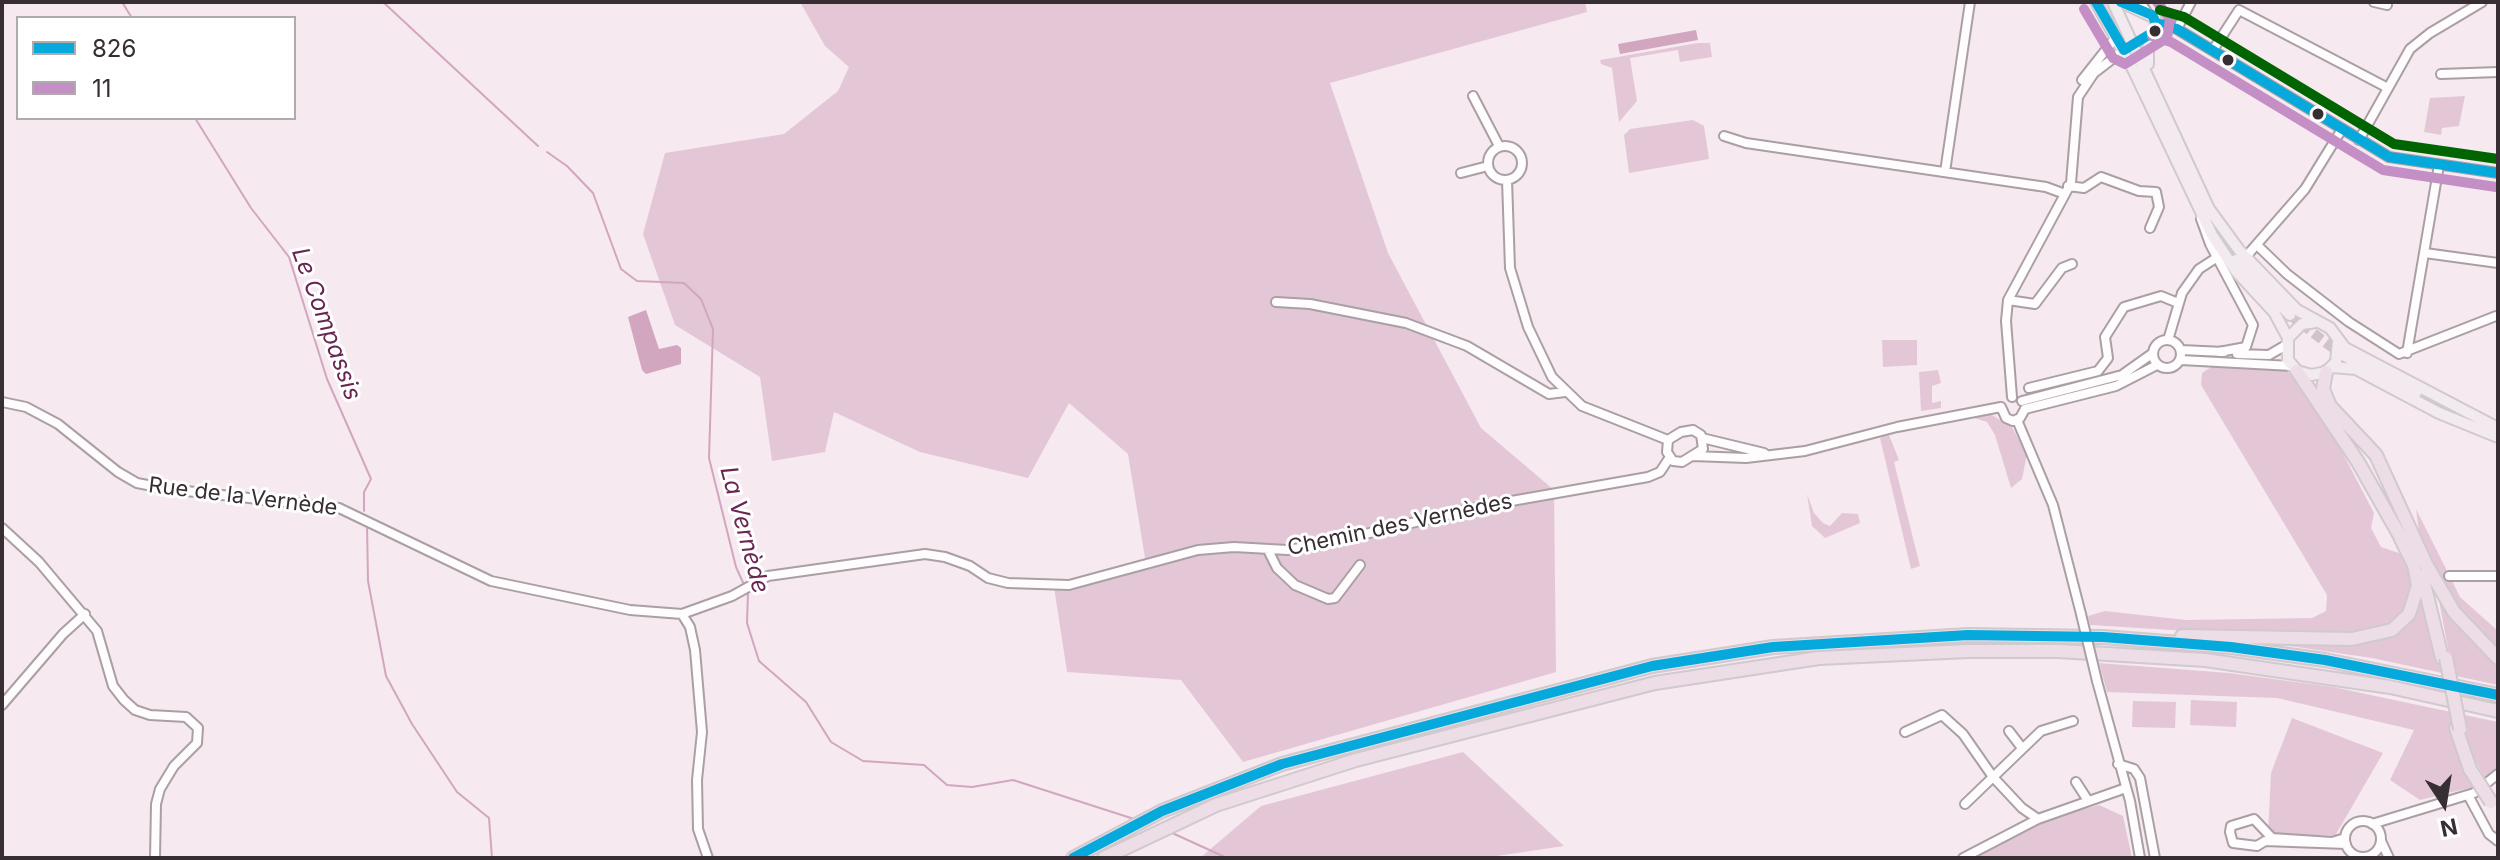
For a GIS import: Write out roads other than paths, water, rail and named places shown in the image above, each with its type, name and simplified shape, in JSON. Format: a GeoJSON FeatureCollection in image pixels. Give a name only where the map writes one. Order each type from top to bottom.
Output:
{"type":"FeatureCollection","features":[{"type":"Feature","properties":{"kind":"highway"},"geometry":{"type":"LineString","coordinates":[[1073,858],[1162,811],[1239,780],[1350,744],[1681,661],[1773,647],[1907,637],[2352,639],[2379,635],[2402,623],[2417,595],[2414,565],[2358,462],[2294,368]]}},
{"type":"Feature","properties":{"kind":"highway"},"geometry":{"type":"LineString","coordinates":[[2329,369],[2325,397],[2376,455],[2417,544],[2454,612],[2498,658]]}},
{"type":"Feature","properties":{"kind":"highway"},"geometry":{"type":"LineString","coordinates":[[2401,539],[2419,568],[2444,658]]}},
{"type":"Feature","properties":{"kind":"highway"},"geometry":{"type":"LineString","coordinates":[[2417,544],[2458,728],[2472,769],[2495,805]]}},
{"type":"Feature","properties":{"kind":"highway"},"geometry":{"type":"LineString","coordinates":[[2103,637],[2231,647],[2325,660],[2498,695]]}},
{"type":"Feature","properties":{"kind":"highway"},"geometry":{"type":"LineString","coordinates":[[1104,858],[1180,821],[1285,780],[1596,697],[1708,672],[1819,658],[2028,651],[2205,660],[2390,687],[2498,711]]}},
{"type":"Feature","properties":{"kind":"main road"},"geometry":{"type":"LineString","coordinates":[[2096,2],[2124,50],[2221,250],[2274,312],[2294,368],[2311,375],[2329,369],[2356,369],[2439,413],[2495,432]]}},
{"type":"Feature","properties":{"kind":"main road"},"geometry":{"type":"LineString","coordinates":[[2113,2],[2150,74],[2217,221],[2257,270],[2297,310],[2330,328],[2345,348],[2495,432]]}},
{"type":"Feature","properties":{"kind":"main road"},"geometry":{"type":"LineString","coordinates":[[2121,2],[2143,9],[2155,27]]}},
{"type":"Feature","properties":{"kind":"main road"},"geometry":{"type":"LineString","coordinates":[[2116,37],[2143,9]]}},
{"type":"Feature","properties":{"kind":"main road"},"geometry":{"type":"LineString","coordinates":[[2124,50],[2155,27]]}},
{"type":"Feature","properties":{"kind":"main road"},"geometry":{"type":"LineString","coordinates":[[2150,74],[2148,48],[2155,27]]}},
{"type":"Feature","properties":{"kind":"main road"},"geometry":{"type":"LineString","coordinates":[[2199,210],[2235,260],[2290,315]]}},
{"type":"Feature","properties":{"kind":"main road"},"geometry":{"type":"LineString","coordinates":[[2287,342],[2302,324],[2316,322]]}},
{"type":"Feature","properties":{"kind":"main road"},"geometry":{"type":"LineString","coordinates":[[2329,369],[2339,355],[2338,341]]}},
{"type":"Feature","properties":{"kind":"main road"},"geometry":{"type":"LineString","coordinates":[[2345,356],[2495,432]]}},
{"type":"Feature","properties":{"kind":"street"},"geometry":{"type":"LineString","coordinates":[[1945,172],[1970,2]]}},
{"type":"Feature","properties":{"kind":"street"},"geometry":{"type":"LineString","coordinates":[[2177,29],[2191,2]]}},
{"type":"Feature","properties":{"kind":"street"},"geometry":{"type":"LineString","coordinates":[[2374,2],[2387,5]]}},
{"type":"Feature","properties":{"kind":"street"},"geometry":{"type":"LineString","coordinates":[[2359,140],[2410,49],[2430,33],[2482,2]]}},
{"type":"Feature","properties":{"kind":"street"},"geometry":{"type":"LineString","coordinates":[[2213,50],[2239,10],[2388,88]]}},
{"type":"Feature","properties":{"kind":"street"},"geometry":{"type":"LineString","coordinates":[[2155,27],[2177,29],[2389,157],[2498,173]]}},
{"type":"Feature","properties":{"kind":"street"},"geometry":{"type":"LineString","coordinates":[[2066,190],[2072,103],[2098,56],[2116,37]]}},
{"type":"Feature","properties":{"kind":"street"},"geometry":{"type":"LineString","coordinates":[[2012,397],[2006,321],[2008,300],[2073,172],[2074,117],[2078,97],[2094,73],[2124,50]]}},
{"type":"Feature","properties":{"kind":"street"},"geometry":{"type":"LineString","coordinates":[[2441,74],[2498,72]]}},
{"type":"Feature","properties":{"kind":"street"},"geometry":{"type":"LineString","coordinates":[[1473,96],[1499,146]]}},
{"type":"Feature","properties":{"kind":"street"},"geometry":{"type":"LineString","coordinates":[[2342,129],[2305,189],[2254,249],[2349,322],[2399,354],[2497,316]]}},
{"type":"Feature","properties":{"kind":"street"},"geometry":{"type":"LineString","coordinates":[[1724,136],[2066,190],[2084,188],[2101,177],[2139,191],[2156,192],[2159,207],[2150,228]]}},
{"type":"Feature","properties":{"kind":"street"},"geometry":{"type":"LineString","coordinates":[[1499,146],[1516,149],[1522,159],[1517,175],[1507,180],[1496,177],[1488,166],[1491,153],[1499,146]]}},
{"type":"Feature","properties":{"kind":"street"},"geometry":{"type":"LineString","coordinates":[[2407,353],[2439,165]]}},
{"type":"Feature","properties":{"kind":"street"},"geometry":{"type":"LineString","coordinates":[[1461,173],[1488,166]]}},
{"type":"Feature","properties":{"kind":"street"},"geometry":{"type":"LineString","coordinates":[[1507,180],[1507,238],[1517,296],[1541,355],[1565,392],[1598,414],[1668,440],[1689,429],[1698,431],[1703,449],[1682,462],[1670,457],[1668,440]]}},
{"type":"Feature","properties":{"kind":"street"},"geometry":{"type":"LineString","coordinates":[[2012,397],[2024,405],[2116,386],[2157,365],[2171,368],[2181,355],[2242,350],[2252,339],[2253,325],[2210,244],[2199,210]]}},
{"type":"Feature","properties":{"kind":"street"},"geometry":{"type":"LineString","coordinates":[[2425,253],[2498,263]]}},
{"type":"Feature","properties":{"kind":"street"},"geometry":{"type":"LineString","coordinates":[[2168,340],[2178,303],[2199,269],[2213,260]]}},
{"type":"Feature","properties":{"kind":"street"},"geometry":{"type":"LineString","coordinates":[[2008,300],[2035,304],[2062,268],[2072,264]]}},
{"type":"Feature","properties":{"kind":"street"},"geometry":{"type":"LineString","coordinates":[[2029,388],[2098,371],[2108,358],[2105,337],[2124,307],[2161,296],[2178,303]]}},
{"type":"Feature","properties":{"kind":"street"},"geometry":{"type":"LineString","coordinates":[[1276,302],[1310,304],[1406,323],[1467,346],[1549,394],[1565,392]]}},
{"type":"Feature","properties":{"kind":"street"},"geometry":{"type":"LineString","coordinates":[[2017,420],[2024,405],[2122,375],[2153,353],[2156,345],[2168,340]]}},
{"type":"Feature","properties":{"kind":"street"},"geometry":{"type":"LineString","coordinates":[[2168,340],[2181,355],[2294,368]]}},
{"type":"Feature","properties":{"kind":"street"},"geometry":{"type":"LineString","coordinates":[[2219,352],[2269,355],[2287,342]]}},
{"type":"Feature","properties":{"kind":"street"},"geometry":{"type":"LineString","coordinates":[[2153,353],[2157,365]]}},
{"type":"Feature","properties":{"kind":"street"},"geometry":{"type":"LineString","coordinates":[[1693,456],[1730,459],[1805,451],[1897,427],[2001,407],[2012,397]]}},
{"type":"Feature","properties":{"kind":"street","name":"Rue de la Vernède"},"geometry":{"type":"LineString","coordinates":[[2,402],[18,404],[58,424],[118,472],[137,483],[339,508],[491,581],[630,610],[682,614]]}},
{"type":"Feature","properties":{"kind":"street"},"geometry":{"type":"LineString","coordinates":[[2001,407],[2006,418],[2017,420]]}},
{"type":"Feature","properties":{"kind":"street"},"geometry":{"type":"LineString","coordinates":[[2017,420],[2038,465],[2064,543],[2126,788],[2140,858]]}},
{"type":"Feature","properties":{"kind":"street"},"geometry":{"type":"LineString","coordinates":[[1702,438],[1768,455]]}},
{"type":"Feature","properties":{"kind":"street","name":"Chemin des Vernèdes"},"geometry":{"type":"LineString","coordinates":[[682,614],[739,592],[768,576],[925,554],[945,557],[970,566],[988,578],[1008,583],[1069,585],[1198,550],[1234,547],[1268,550],[1319,545],[1483,506],[1648,477],[1660,472],[1670,457]]}},
{"type":"Feature","properties":{"kind":"street"},"geometry":{"type":"LineString","coordinates":[[2,528],[39,562],[85,614],[102,639],[113,686],[124,700],[135,710],[150,715],[186,717],[198,728],[197,743],[174,766],[160,789],[156,804],[155,858]]}},
{"type":"Feature","properties":{"kind":"street"},"geometry":{"type":"LineString","coordinates":[[1268,550],[1277,568],[1295,585],[1328,599],[1335,598],[1360,565]]}},
{"type":"Feature","properties":{"kind":"street"},"geometry":{"type":"LineString","coordinates":[[2449,576],[2498,576]]}},
{"type":"Feature","properties":{"kind":"street"},"geometry":{"type":"LineString","coordinates":[[2,705],[63,634],[85,614]]}},
{"type":"Feature","properties":{"kind":"street"},"geometry":{"type":"LineString","coordinates":[[682,614],[690,627],[695,650],[702,732],[697,780],[698,829],[708,858]]}},
{"type":"Feature","properties":{"kind":"street"},"geometry":{"type":"LineString","coordinates":[[1905,732],[1942,715],[1963,734],[1993,777],[2022,808],[2038,819]]}},
{"type":"Feature","properties":{"kind":"street"},"geometry":{"type":"LineString","coordinates":[[1965,804],[2041,731],[2073,721]]}},
{"type":"Feature","properties":{"kind":"street"},"geometry":{"type":"LineString","coordinates":[[2009,731],[2022,748]]}},
{"type":"Feature","properties":{"kind":"street"},"geometry":{"type":"LineString","coordinates":[[2118,764],[2134,769],[2140,778],[2155,858]]}},
{"type":"Feature","properties":{"kind":"street"},"geometry":{"type":"LineString","coordinates":[[2372,824],[2468,795],[2498,774]]}},
{"type":"Feature","properties":{"kind":"street"},"geometry":{"type":"LineString","coordinates":[[2076,782],[2087,799]]}},
{"type":"Feature","properties":{"kind":"street"},"geometry":{"type":"LineString","coordinates":[[1963,858],[2038,819],[2087,799],[2126,788]]}},
{"type":"Feature","properties":{"kind":"street"},"geometry":{"type":"LineString","coordinates":[[2468,795],[2489,834],[2498,841]]}},
{"type":"Feature","properties":{"kind":"street"},"geometry":{"type":"LineString","coordinates":[[2365,856],[2381,840],[2395,818]]}},
{"type":"Feature","properties":{"kind":"street"},"geometry":{"type":"LineString","coordinates":[[2348,848],[2265,841],[2257,846],[2233,843],[2230,832],[2231,826],[2254,819],[2272,838],[2332,842],[2348,848],[2365,856],[2387,858],[2372,824],[2365,821],[2353,824],[2348,848]]}},
{"type":"Feature","properties":{"kind":"waterway","name":"Le Compassis"},"geometry":{"type":"LineString","coordinates":[[122,2],[131,16]]}},
{"type":"Feature","properties":{"kind":"waterway","name":"La Vernède"},"geometry":{"type":"LineString","coordinates":[[383,2],[538,146]]}},
{"type":"Feature","properties":{"kind":"waterway","name":"Le Compassis"},"geometry":{"type":"LineString","coordinates":[[196,120],[251,208],[289,257],[327,379],[371,479],[364,492],[364,511]]}},
{"type":"Feature","properties":{"kind":"waterway","name":"La Vernède"},"geometry":{"type":"LineString","coordinates":[[547,152],[567,166],[593,193],[621,269],[637,281],[684,283],[701,299],[713,329],[709,458],[736,567],[745,587]]}},
{"type":"Feature","properties":{"kind":"waterway","name":"Le Compassis"},"geometry":{"type":"LineString","coordinates":[[367,524],[368,581],[386,676],[412,724],[457,792],[489,818],[492,858]]}},
{"type":"Feature","properties":{"kind":"waterway","name":"La Vernède"},"geometry":{"type":"LineString","coordinates":[[748,593],[747,623],[759,661],[806,702],[831,742],[863,761],[924,765],[947,785],[972,787],[1013,780],[1134,819]]}},
{"type":"Feature","properties":{"kind":"waterway","name":"La Vernède"},"geometry":{"type":"LineString","coordinates":[[1170,832],[1227,858]]}},
{"type":"Feature","properties":{"kind":"tunnel"},"geometry":{"type":"LineString","coordinates":[[2290,315],[2342,355]]}}]}
